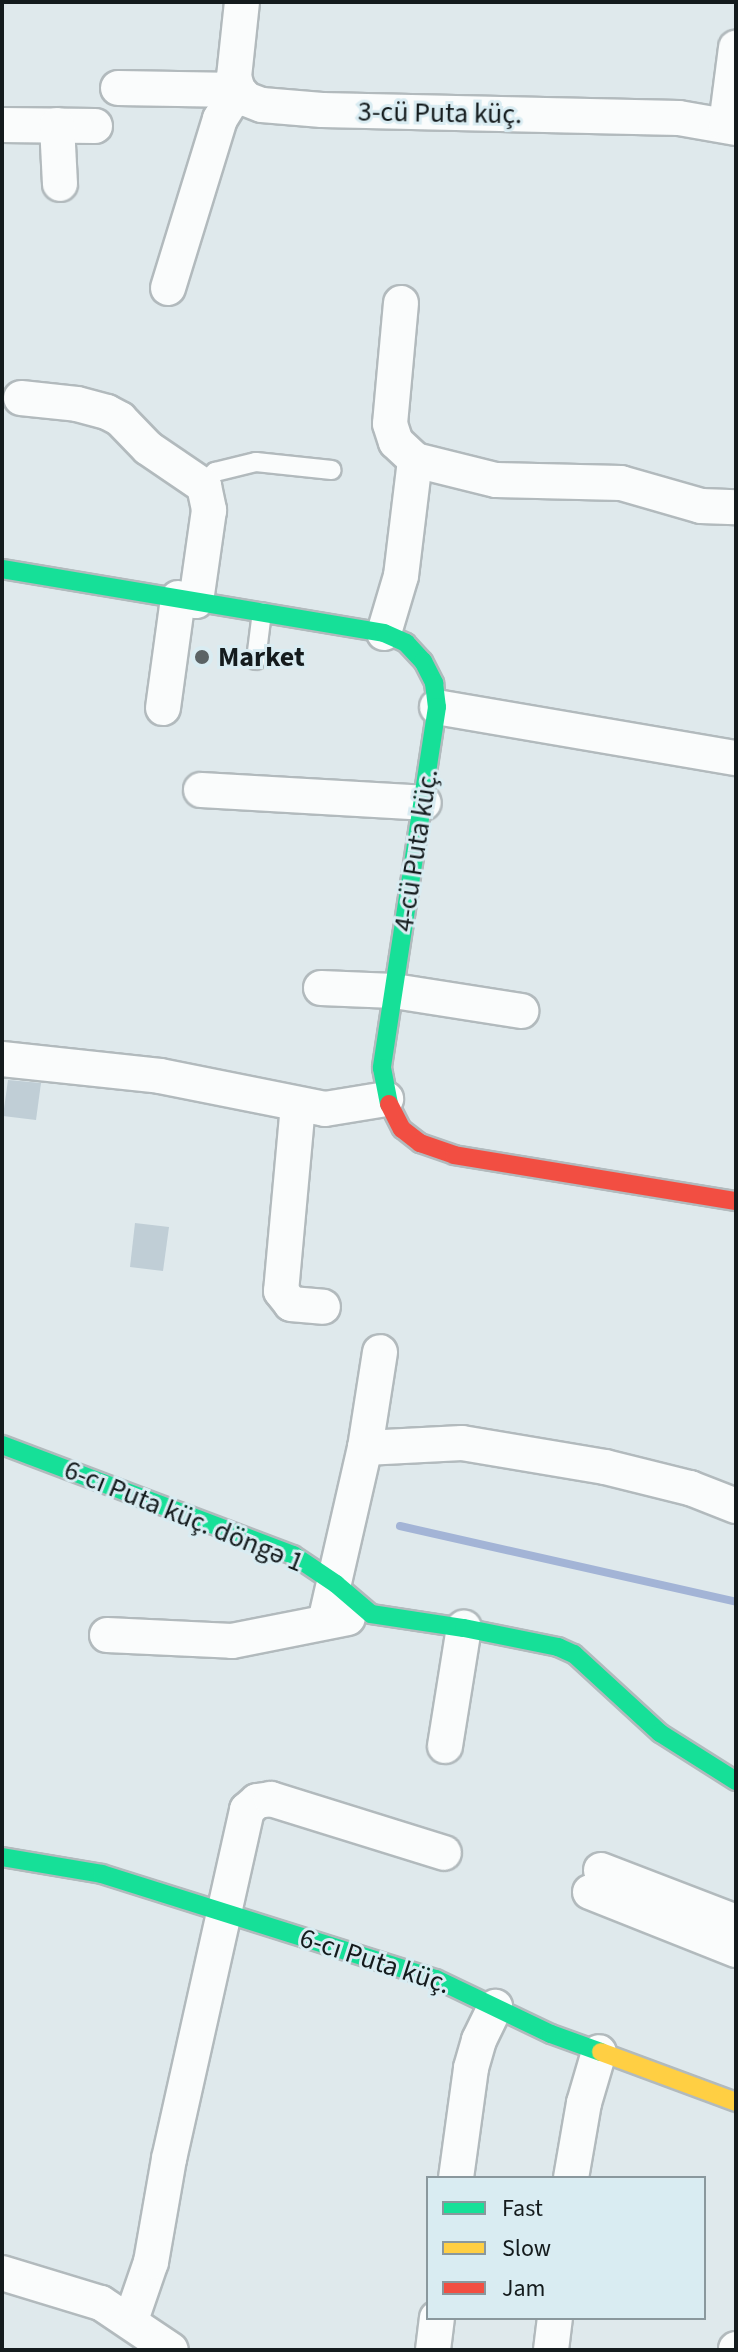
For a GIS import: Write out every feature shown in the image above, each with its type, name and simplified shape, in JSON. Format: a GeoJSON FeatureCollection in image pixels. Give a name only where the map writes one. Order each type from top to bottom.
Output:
{"type":"FeatureCollection","features":[{"type":"Feature","properties":{"kind":"street"},"geometry":{"type":"LineString","coordinates":[[168,288],[212,141],[220,119],[238,90],[234,77],[242,2]]}},
{"type":"Feature","properties":{"kind":"street"},"geometry":{"type":"LineString","coordinates":[[731,126],[736,48]]}},
{"type":"Feature","properties":{"kind":"street"},"geometry":{"type":"LineString","coordinates":[[118,88],[238,90]]}},
{"type":"Feature","properties":{"kind":"street","name":"3-cü Puta küç."},"geometry":{"type":"LineString","coordinates":[[238,90],[246,99],[262,105],[322,110],[679,118],[731,126]]}},
{"type":"Feature","properties":{"kind":"street"},"geometry":{"type":"LineString","coordinates":[[2,125],[95,126]]}},
{"type":"Feature","properties":{"kind":"street"},"geometry":{"type":"LineString","coordinates":[[57,125],[60,184]]}},
{"type":"Feature","properties":{"kind":"street"},"geometry":{"type":"LineString","coordinates":[[401,303],[390,424],[396,442],[415,460],[496,480],[621,483],[701,506],[736,507]]}},
{"type":"Feature","properties":{"kind":"street"},"geometry":{"type":"LineString","coordinates":[[21,398],[77,404],[107,412],[120,419],[148,448],[204,486],[209,510],[163,708]]}},
{"type":"Feature","properties":{"kind":"street"},"geometry":{"type":"LineString","coordinates":[[384,633],[401,576],[415,460]]}},
{"type":"Feature","properties":{"kind":"street","name":"4-cü Puta küç."},"geometry":{"type":"LineString","coordinates":[[2,569],[384,633],[406,643],[423,661],[434,683],[437,707],[382,1068],[386,1099],[402,1129],[420,1143],[454,1155],[736,1201]]}},
{"type":"Feature","properties":{"kind":"street"},"geometry":{"type":"LineString","coordinates":[[437,707],[736,758]]}},
{"type":"Feature","properties":{"kind":"street"},"geometry":{"type":"LineString","coordinates":[[201,790],[424,803]]}},
{"type":"Feature","properties":{"kind":"street"},"geometry":{"type":"LineString","coordinates":[[321,988],[394,991],[521,1011]]}},
{"type":"Feature","properties":{"kind":"street"},"geometry":{"type":"LineString","coordinates":[[2,1059],[160,1076],[325,1109],[386,1099]]}},
{"type":"Feature","properties":{"kind":"street"},"geometry":{"type":"LineString","coordinates":[[298,1105],[281,1291],[291,1304],[323,1307]]}},
{"type":"Feature","properties":{"kind":"street"},"geometry":{"type":"LineString","coordinates":[[325,1622],[365,1448],[380,1352]]}},
{"type":"Feature","properties":{"kind":"street"},"geometry":{"type":"LineString","coordinates":[[365,1448],[423,1443],[476,1446],[605,1467],[690,1488],[736,1506]]}},
{"type":"Feature","properties":{"kind":"street","name":"6-cı Puta küç. döngə 1"},"geometry":{"type":"LineString","coordinates":[[2,1445],[293,1555],[336,1584],[371,1614]]}},
{"type":"Feature","properties":{"kind":"street"},"geometry":{"type":"LineString","coordinates":[[107,1635],[232,1641],[371,1614],[558,1647],[574,1654],[660,1733],[736,1781]]}},
{"type":"Feature","properties":{"kind":"street"},"geometry":{"type":"LineString","coordinates":[[445,1746],[464,1628]]}},
{"type":"Feature","properties":{"kind":"street"},"geometry":{"type":"LineString","coordinates":[[131,2320],[151,2262],[169,2159],[227,1912],[247,1810],[257,1801],[271,1799],[444,1853]]}},
{"type":"Feature","properties":{"kind":"street","name":"6-cı Puta küç."},"geometry":{"type":"LineString","coordinates":[[2,1857],[102,1874],[436,1979],[599,2052],[736,2102]]}},
{"type":"Feature","properties":{"kind":"street"},"geometry":{"type":"LineString","coordinates":[[736,1922],[596,1881],[736,1950]]}},
{"type":"Feature","properties":{"kind":"street"},"geometry":{"type":"LineString","coordinates":[[456,2176],[471,2068],[479,2040],[495,2007]]}},
{"type":"Feature","properties":{"kind":"street"},"geometry":{"type":"LineString","coordinates":[[571,2176],[581,2114],[599,2052]]}},
{"type":"Feature","properties":{"kind":"street"},"geometry":{"type":"LineString","coordinates":[[2,2273],[101,2303],[131,2320],[171,2350]]}},
{"type":"Feature","properties":{"kind":"street"},"geometry":{"type":"LineString","coordinates":[[433,2350],[437,2320]]}},
{"type":"Feature","properties":{"kind":"street"},"geometry":{"type":"LineString","coordinates":[[551,2350],[555,2320]]}},
{"type":"Feature","properties":{"kind":"lane"},"geometry":{"type":"LineString","coordinates":[[204,486],[215,472],[243,464],[332,470]]}},
{"type":"Feature","properties":{"kind":"lane"},"geometry":{"type":"LineString","coordinates":[[256,660],[262,612]]}},
{"type":"Feature","properties":{"kind":"building"},"geometry":{"type":"Polygon","coordinates":[[[8,1080],[41,1083],[36,1120],[3,1116],[8,1080]]]}},
{"type":"Feature","properties":{"kind":"building"},"geometry":{"type":"Polygon","coordinates":[[[135,1223],[169,1227],[163,1271],[130,1267],[135,1223]]]}},
{"type":"Feature","properties":{"kind":"waterway"},"geometry":{"type":"LineString","coordinates":[[400,1526],[736,1602]]}},
{"type":"Feature","properties":{"kind":"traffic: fast"},"geometry":{"type":"LineString","coordinates":[[2,569],[384,633],[406,643],[423,661],[434,683],[437,707],[382,1068],[389,1104]]}},
{"type":"Feature","properties":{"kind":"traffic: fast"},"geometry":{"type":"LineString","coordinates":[[2,1445],[293,1555],[336,1584],[371,1614],[464,1628],[558,1647],[574,1654],[660,1733],[736,1781]]}},
{"type":"Feature","properties":{"kind":"traffic: fast"},"geometry":{"type":"LineString","coordinates":[[2,1857],[102,1874],[436,1979],[551,2034],[601,2052]]}},
{"type":"Feature","properties":{"kind":"traffic: slow"},"geometry":{"type":"LineString","coordinates":[[601,2052],[736,2102]]}},
{"type":"Feature","properties":{"kind":"traffic: jam"},"geometry":{"type":"LineString","coordinates":[[389,1104],[402,1129],[420,1143],[454,1155],[736,1201]]}},
{"type":"Feature","properties":{"kind":"place","name":"Market"},"geometry":{"type":"Point","coordinates":[202,657]}}]}
